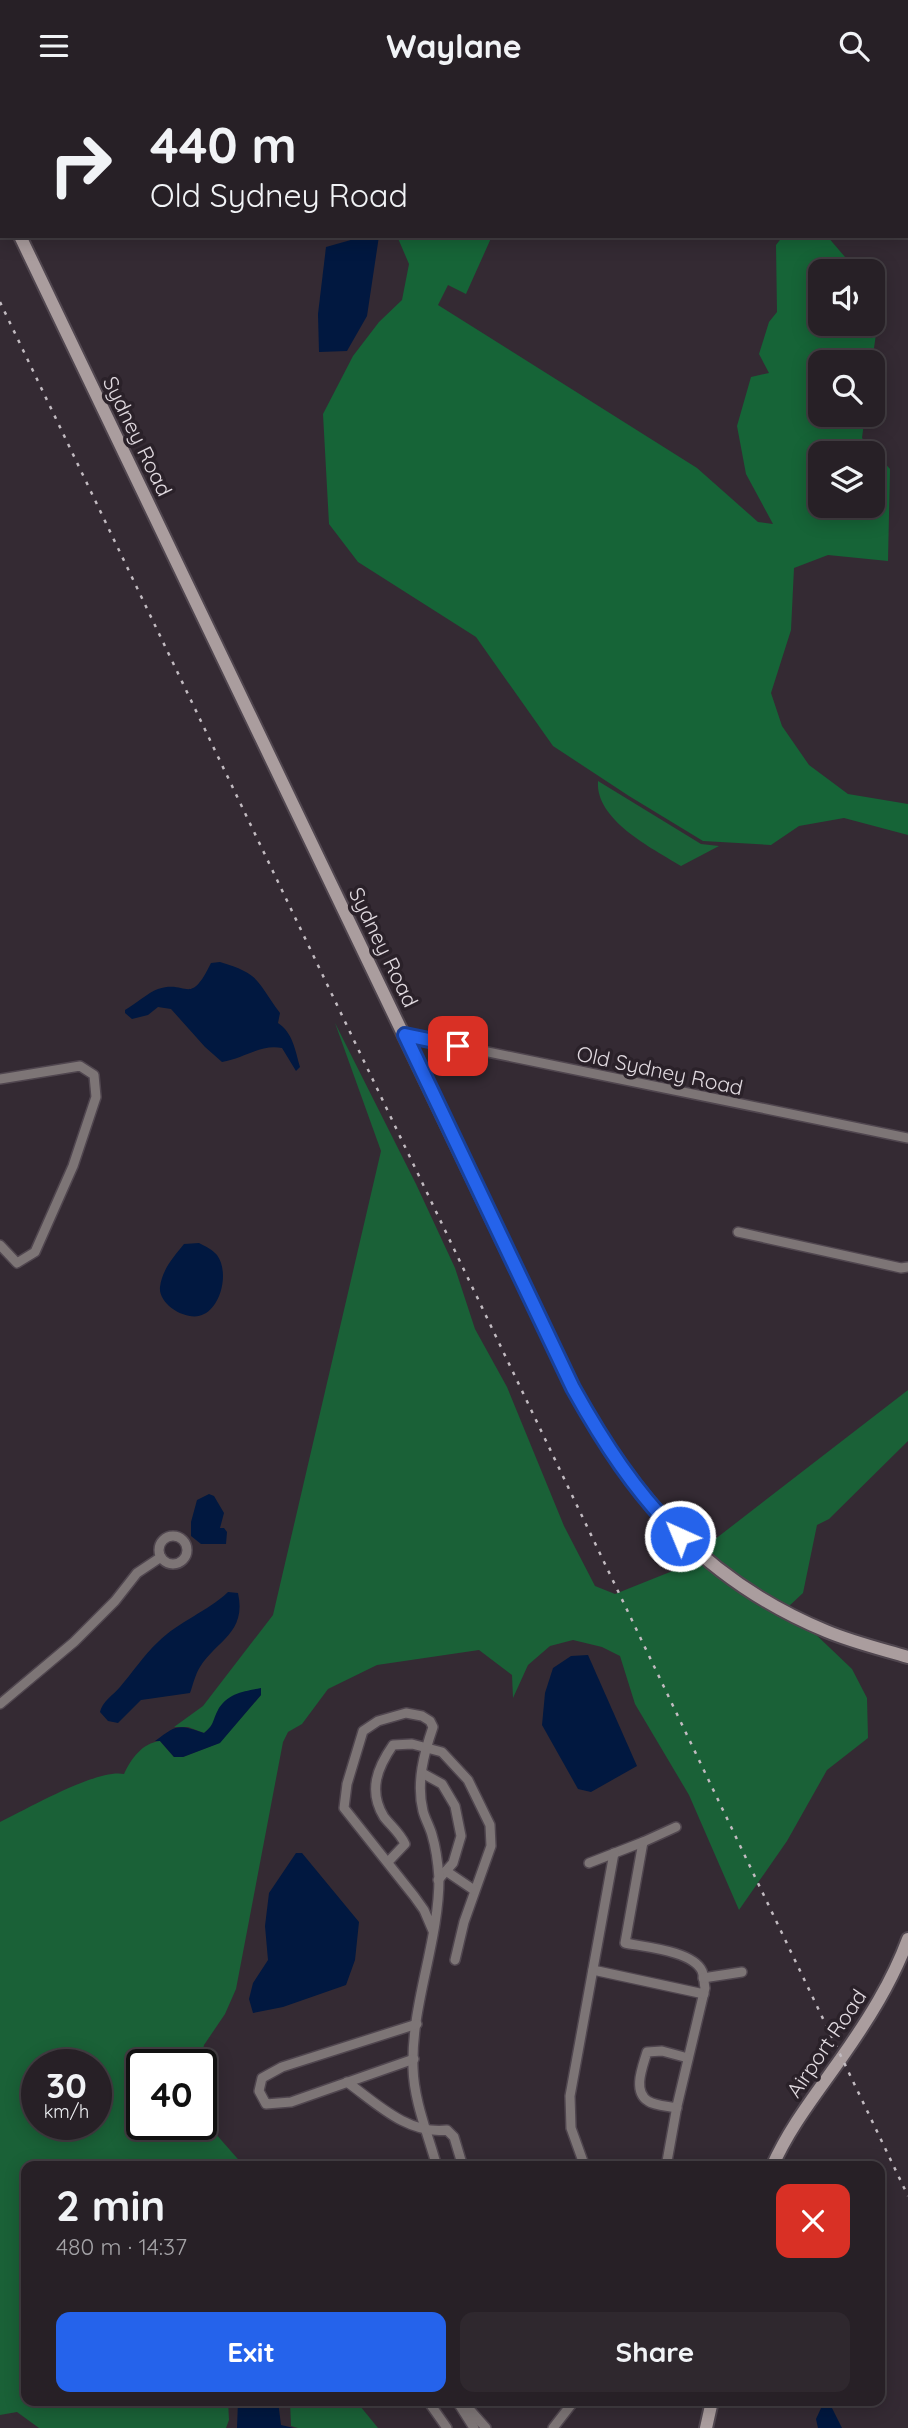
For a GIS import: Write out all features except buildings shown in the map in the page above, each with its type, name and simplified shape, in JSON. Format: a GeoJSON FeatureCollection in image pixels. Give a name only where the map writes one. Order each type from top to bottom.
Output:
{"type":"FeatureCollection","features":[{"type":"Feature","properties":{"kind":"street","name":"Sydney Road"},"geometry":{"type":"LineString","coordinates":[[21,238],[573,1388],[598,1433],[630,1479],[663,1519],[698,1554],[737,1584],[783,1611],[828,1632],[908,1657]]}},
{"type":"Feature","properties":{"kind":"street","name":"Old Sydney Road"},"geometry":{"type":"LineString","coordinates":[[405,1035],[908,1138]]}},
{"type":"Feature","properties":{"kind":"street"},"geometry":{"type":"LineString","coordinates":[[0,1079],[80,1066],[94,1075],[96,1097],[73,1167],[35,1252],[17,1263],[0,1245]]}},
{"type":"Feature","properties":{"kind":"street"},"geometry":{"type":"LineString","coordinates":[[738,1232],[901,1268],[908,1267]]}},
{"type":"Feature","properties":{"kind":"street"},"geometry":{"type":"LineString","coordinates":[[0,1704],[75,1642],[115,1601],[137,1573],[161,1557]]}},
{"type":"Feature","properties":{"kind":"street"},"geometry":{"type":"LineString","coordinates":[[433,1931],[424,1910],[388,1862],[353,1823],[344,1808],[346,1784],[363,1731],[378,1721],[406,1713],[422,1716],[430,1721],[433,1727],[426,1747],[422,1773],[422,1810],[432,1834],[438,1880],[433,1931],[417,2024],[413,2068],[419,2111],[435,2161]]}},
{"type":"Feature","properties":{"kind":"street"},"geometry":{"type":"LineString","coordinates":[[388,1862],[405,1844],[385,1818],[375,1798],[380,1762],[393,1745],[412,1744],[442,1752],[468,1780],[490,1825],[491,1846],[474,1890],[455,1960]]}},
{"type":"Feature","properties":{"kind":"street"},"geometry":{"type":"LineString","coordinates":[[422,1773],[442,1784],[455,1806],[461,1836],[453,1863],[438,1880]]}},
{"type":"Feature","properties":{"kind":"street"},"geometry":{"type":"LineString","coordinates":[[589,1863],[676,1827]]}},
{"type":"Feature","properties":{"kind":"street"},"geometry":{"type":"LineString","coordinates":[[643,1842],[625,1943],[679,1954],[693,1961],[702,1971],[703,1978],[704,1994],[667,2161]]}},
{"type":"Feature","properties":{"kind":"street"},"geometry":{"type":"LineString","coordinates":[[582,2161],[571,2128],[570,2096],[614,1853]]}},
{"type":"Feature","properties":{"kind":"street"},"geometry":{"type":"LineString","coordinates":[[446,1871],[474,1890]]}},
{"type":"Feature","properties":{"kind":"street","name":"Airport Road"},"geometry":{"type":"LineString","coordinates":[[775,2161],[810,2099],[842,2058],[881,1998],[908,1939]]}},
{"type":"Feature","properties":{"kind":"street"},"geometry":{"type":"LineString","coordinates":[[593,1970],[704,1994]]}},
{"type":"Feature","properties":{"kind":"street"},"geometry":{"type":"LineString","coordinates":[[703,1978],[742,1972]]}},
{"type":"Feature","properties":{"kind":"street"},"geometry":{"type":"LineString","coordinates":[[414,2059],[291,2102],[266,2104],[259,2091],[262,2078],[282,2067],[417,2024]]}},
{"type":"Feature","properties":{"kind":"street"},"geometry":{"type":"LineString","coordinates":[[677,2108],[649,2102],[641,2092],[640,2077],[647,2052],[662,2051],[688,2058]]}},
{"type":"Feature","properties":{"kind":"street"},"geometry":{"type":"LineString","coordinates":[[347,2083],[401,2121],[426,2129],[447,2130],[454,2137],[461,2161]]}},
{"type":"Feature","properties":{"kind":"street"},"geometry":{"type":"LineString","coordinates":[[432,2406],[447,2428]]}},
{"type":"Feature","properties":{"kind":"street"},"geometry":{"type":"LineString","coordinates":[[462,2406],[473,2428]]}},
{"type":"Feature","properties":{"kind":"street"},"geometry":{"type":"LineString","coordinates":[[465,2406],[486,2428]]}},
{"type":"Feature","properties":{"kind":"street"},"geometry":{"type":"LineString","coordinates":[[553,2428],[570,2406]]}},
{"type":"Feature","properties":{"kind":"street"},"geometry":{"type":"LineString","coordinates":[[706,2428],[711,2406]]}},
{"type":"Feature","properties":{"kind":"green space"},"geometry":{"type":"Polygon","coordinates":[[[398,238],[491,238],[466,294],[448,285],[438,305],[697,468],[758,522],[773,524],[746,474],[737,426],[751,377],[769,373],[759,354],[769,322],[777,312],[776,245],[781,238],[829,238],[847,259],[808,259],[808,336],[876,336],[874,350],[808,350],[808,427],[863,427],[862,438],[865,441],[808,441],[808,518],[885,518],[885,463],[890,469],[888,561],[828,555],[794,568],[791,630],[771,693],[782,726],[809,765],[848,794],[908,804],[908,835],[844,818],[799,826],[771,845],[703,841],[553,746],[476,637],[358,562],[329,524],[323,414],[353,356],[379,322],[402,300],[409,264],[398,238]]]}},
{"type":"Feature","properties":{"kind":"green space"},"geometry":{"type":"Polygon","coordinates":[[[598,781],[701,844],[719,846],[681,866],[641,841],[615,820],[600,795],[598,781]]]}},
{"type":"Feature","properties":{"kind":"green space"},"geometry":{"type":"Polygon","coordinates":[[[335,1023],[455,1268],[475,1329],[507,1387],[564,1526],[595,1586],[615,1594],[680,1568],[694,1556],[735,1587],[809,1628],[852,1669],[867,1698],[868,1738],[827,1770],[787,1841],[739,1910],[689,1795],[635,1704],[620,1656],[602,1647],[573,1640],[550,1646],[528,1665],[513,1698],[512,1675],[479,1650],[377,1665],[328,1689],[302,1724],[288,1732],[283,1742],[236,1989],[225,2014],[203,2049],[126,2049],[126,2140],[217,2140],[217,2135],[240,2161],[21,2161],[21,2406],[228,2406],[229,2420],[226,2428],[39,2428],[17,2412],[0,2415],[0,1822],[80,1783],[97,1777],[124,1774],[138,1753],[154,1742],[160,1741],[174,1757],[183,1757],[219,1743],[261,1695],[219,1708],[213,1725],[204,1733],[188,1727],[174,1727],[203,1706],[273,1615],[381,1151],[335,1023]]]}},
{"type":"Feature","properties":{"kind":"green space"},"geometry":{"type":"Polygon","coordinates":[[[908,1390],[908,1441],[829,1519],[817,1525],[803,1593],[788,1607],[740,1580],[701,1550],[908,1390]]]}},
{"type":"Feature","properties":{"kind":"green space"},"geometry":{"type":"Polygon","coordinates":[[[290,2406],[360,2406],[378,2428],[298,2428],[291,2426],[290,2406]]]}},
{"type":"Feature","properties":{"kind":"water"},"geometry":{"type":"Polygon","coordinates":[[[358,238],[379,238],[367,316],[347,351],[319,352],[318,314],[326,247],[358,238]]]}},
{"type":"Feature","properties":{"kind":"water"},"geometry":{"type":"Polygon","coordinates":[[[220,962],[251,975],[280,1013],[278,1023],[293,1042],[300,1067],[296,1071],[282,1048],[274,1047],[222,1062],[171,1009],[158,1007],[148,1015],[132,1019],[125,1013],[125,1010],[158,989],[188,989],[198,985],[211,963],[220,962]]]}},
{"type":"Feature","properties":{"kind":"water"},"geometry":{"type":"Polygon","coordinates":[[[199,1243],[217,1255],[221,1262],[223,1278],[219,1296],[210,1310],[198,1316],[191,1316],[169,1306],[160,1287],[166,1269],[184,1244],[199,1243]]]}},
{"type":"Feature","properties":{"kind":"water"},"geometry":{"type":"Polygon","coordinates":[[[209,1494],[214,1496],[224,1513],[220,1528],[227,1532],[226,1544],[201,1544],[191,1536],[191,1522],[197,1500],[209,1494]]]}},
{"type":"Feature","properties":{"kind":"water"},"geometry":{"type":"Polygon","coordinates":[[[228,1592],[238,1593],[238,1618],[228,1635],[200,1667],[190,1693],[141,1700],[118,1723],[108,1721],[100,1712],[103,1705],[153,1647],[175,1628],[228,1592]]]}},
{"type":"Feature","properties":{"kind":"water"},"geometry":{"type":"Polygon","coordinates":[[[588,1655],[637,1766],[591,1792],[578,1789],[542,1725],[545,1693],[553,1668],[571,1656],[588,1655]]]}},
{"type":"Feature","properties":{"kind":"water"},"geometry":{"type":"Polygon","coordinates":[[[261,1688],[261,1695],[220,1743],[183,1757],[174,1757],[160,1741],[155,1741],[182,1727],[204,1733],[212,1725],[226,1700],[237,1694],[261,1688]]]}},
{"type":"Feature","properties":{"kind":"water"},"geometry":{"type":"Polygon","coordinates":[[[296,1853],[302,1853],[359,1922],[355,1960],[346,1985],[283,2007],[253,2013],[249,1999],[253,1983],[268,1960],[265,1926],[269,1893],[296,1853]]]}},
{"type":"Feature","properties":{"kind":"water"},"geometry":{"type":"Polygon","coordinates":[[[238,2406],[279,2406],[281,2425],[294,2428],[237,2428],[238,2406]]]}},
{"type":"Feature","properties":{"kind":"water"},"geometry":{"type":"Polygon","coordinates":[[[822,2406],[831,2406],[842,2428],[818,2428],[816,2419],[822,2406]]]}},
{"type":"Feature","properties":{"kind":"railway"},"geometry":{"type":"LineString","coordinates":[[0,302],[908,2196]]}},
{"type":"Feature","properties":{"kind":"route"},"geometry":{"type":"LineString","coordinates":[[458,1046],[405,1035],[573,1388],[598,1433],[630,1479],[680,1536]]}}]}
